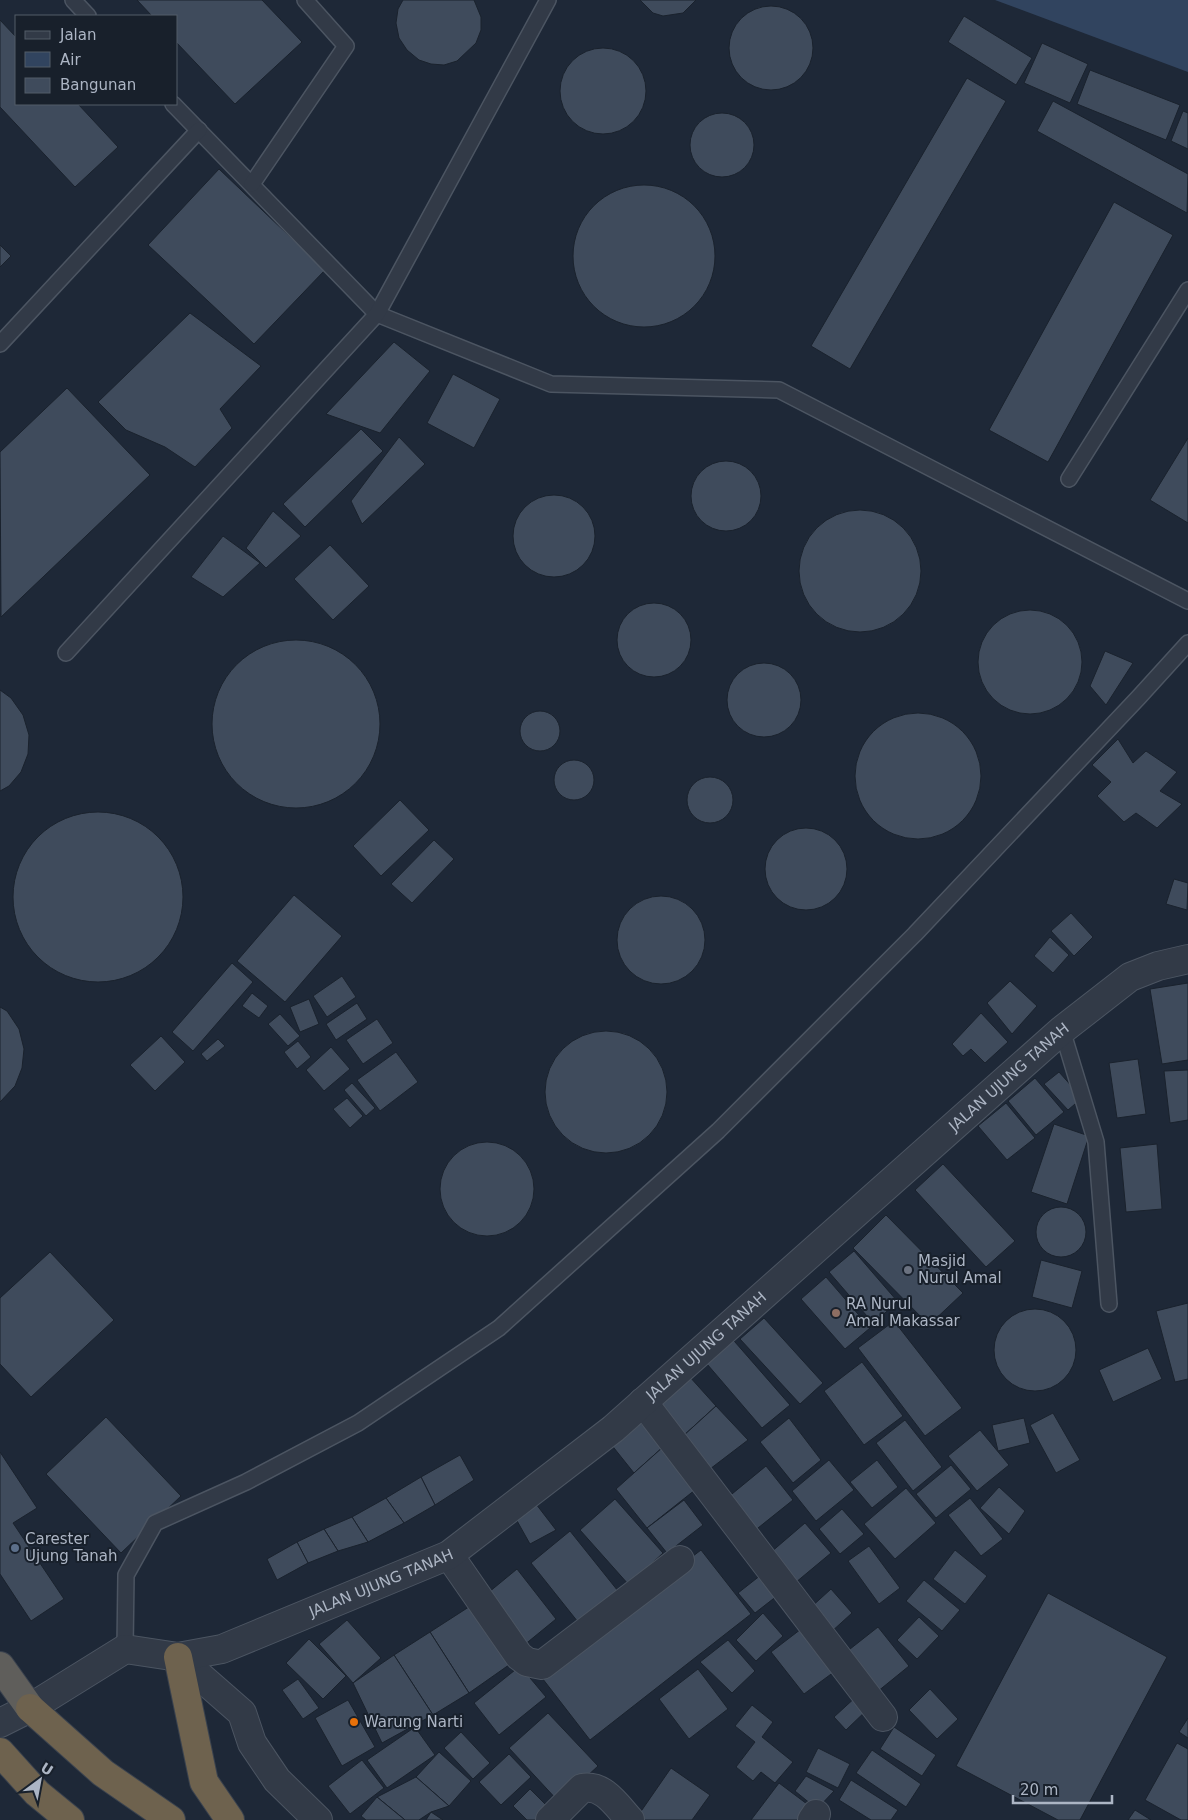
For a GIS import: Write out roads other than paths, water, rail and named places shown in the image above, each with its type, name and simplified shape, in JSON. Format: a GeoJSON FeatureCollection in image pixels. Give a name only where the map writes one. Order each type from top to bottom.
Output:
{"type":"FeatureCollection","features":[{"type":"Feature","properties":{"kind":"highway"},"geometry":{"type":"LineString","coordinates":[[178,1657],[204,1782],[230,1820]]}},
{"type":"Feature","properties":{"kind":"highway"},"geometry":{"type":"LineString","coordinates":[[0,1666],[30,1708],[102,1773],[170,1820]]}},
{"type":"Feature","properties":{"kind":"highway"},"geometry":{"type":"LineString","coordinates":[[0,1752],[37,1793],[70,1820]]}},
{"type":"Feature","properties":{"kind":"street","name":"JALAN UJUNG TANAH"},"geometry":{"type":"LineString","coordinates":[[178,1657],[222,1649],[449,1555],[613,1429],[1062,1030],[1130,977],[1158,966],[1188,959]]}},
{"type":"Feature","properties":{"kind":"street"},"geometry":{"type":"LineString","coordinates":[[643,1402],[884,1717]]}},
{"type":"Feature","properties":{"kind":"street"},"geometry":{"type":"LineString","coordinates":[[449,1555],[519,1656],[527,1662],[542,1665],[680,1560]]}},
{"type":"Feature","properties":{"kind":"street"},"geometry":{"type":"LineString","coordinates":[[0,1723],[30,1708],[125,1649],[178,1657],[242,1713],[252,1743],[277,1780],[318,1820]]}},
{"type":"Feature","properties":{"kind":"street"},"geometry":{"type":"LineString","coordinates":[[550,1820],[582,1788],[588,1787],[604,1792],[630,1820]]}},
{"type":"Feature","properties":{"kind":"lane"},"geometry":{"type":"LineString","coordinates":[[73,0],[87,15]]}},
{"type":"Feature","properties":{"kind":"lane"},"geometry":{"type":"LineString","coordinates":[[252,184],[346,46],[306,0]]}},
{"type":"Feature","properties":{"kind":"lane"},"geometry":{"type":"LineString","coordinates":[[66,653],[377,314],[548,0]]}},
{"type":"Feature","properties":{"kind":"lane"},"geometry":{"type":"LineString","coordinates":[[174,105],[377,314],[551,384],[779,390],[1188,601]]}},
{"type":"Feature","properties":{"kind":"lane"},"geometry":{"type":"LineString","coordinates":[[0,344],[199,130]]}},
{"type":"Feature","properties":{"kind":"lane"},"geometry":{"type":"LineString","coordinates":[[1069,479],[1188,290]]}},
{"type":"Feature","properties":{"kind":"lane"},"geometry":{"type":"LineString","coordinates":[[125,1649],[126,1575],[155,1523],[246,1482],[358,1423],[499,1328],[732,1116],[922,926],[1140,697],[1188,642]]}},
{"type":"Feature","properties":{"kind":"lane"},"geometry":{"type":"LineString","coordinates":[[1062,1030],[1096,1142],[1109,1304]]}},
{"type":"Feature","properties":{"kind":"water"},"geometry":{"type":"Polygon","coordinates":[[[995,0],[1188,0],[1188,72],[995,0]]]}},
{"type":"Feature","properties":{"kind":"place","name":"Masjid Nurul Amal"},"geometry":{"type":"Point","coordinates":[908,1270]}},
{"type":"Feature","properties":{"kind":"place","name":"RA Nurul Amal Makassar"},"geometry":{"type":"Point","coordinates":[836,1313]}},
{"type":"Feature","properties":{"kind":"place","name":"Carester Ujung Tanah"},"geometry":{"type":"Point","coordinates":[15,1548]}},
{"type":"Feature","properties":{"kind":"place","name":"Warung Narti"},"geometry":{"type":"Point","coordinates":[354,1722]}}]}
